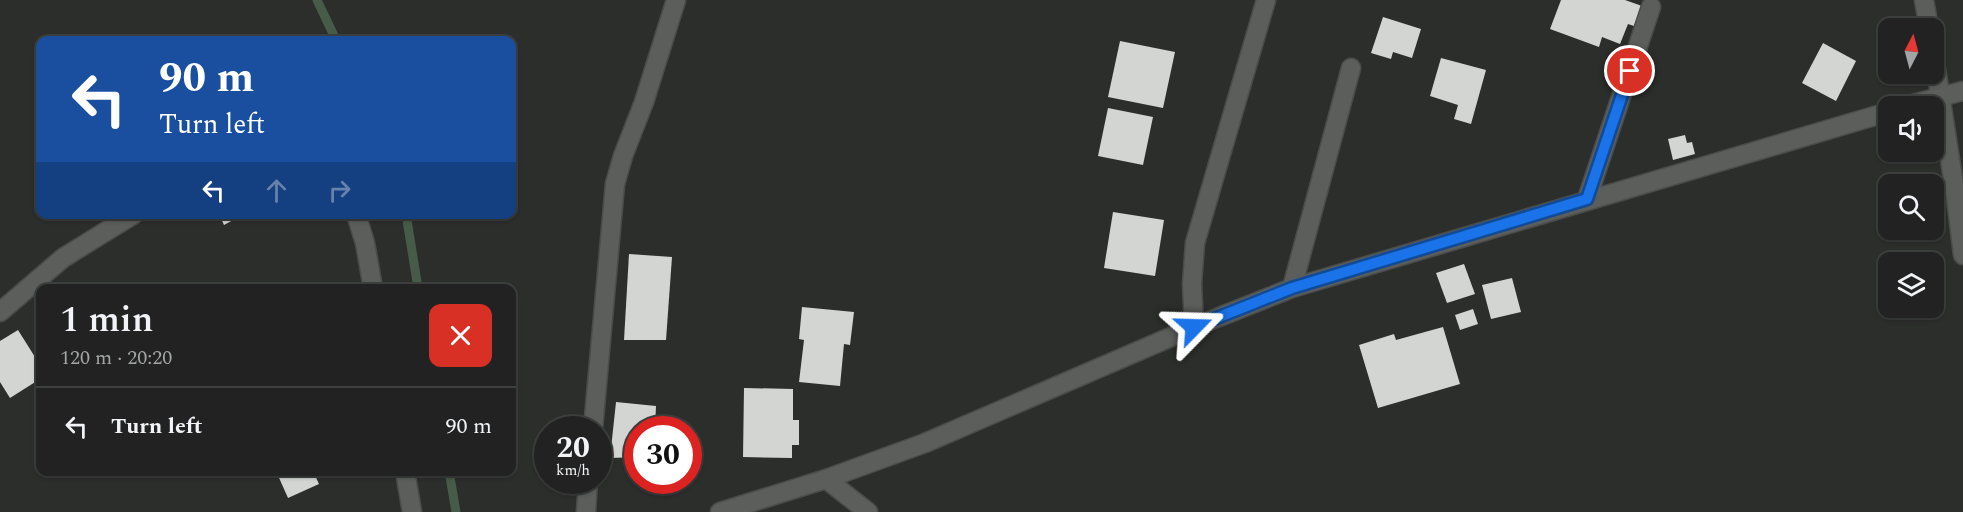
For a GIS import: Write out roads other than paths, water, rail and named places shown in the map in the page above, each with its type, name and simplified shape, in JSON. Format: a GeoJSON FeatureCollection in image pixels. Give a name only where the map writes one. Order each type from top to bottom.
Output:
{"type":"FeatureCollection","features":[{"type":"Feature","properties":{"kind":"street"},"geometry":{"type":"LineString","coordinates":[[594,416],[615,184],[644,102],[675,0]]}},
{"type":"Feature","properties":{"kind":"street"},"geometry":{"type":"LineString","coordinates":[[1194,327],[1192,284],[1195,243],[1266,0]]}},
{"type":"Feature","properties":{"kind":"street"},"geometry":{"type":"LineString","coordinates":[[1924,0],[1927,18]]}},
{"type":"Feature","properties":{"kind":"street"},"geometry":{"type":"LineString","coordinates":[[1587,199],[1651,7]]}},
{"type":"Feature","properties":{"kind":"street"},"geometry":{"type":"LineString","coordinates":[[1292,288],[1352,68]]}},
{"type":"Feature","properties":{"kind":"street"},"geometry":{"type":"LineString","coordinates":[[1939,84],[1941,96],[1963,91]]}},
{"type":"Feature","properties":{"kind":"street"},"geometry":{"type":"LineString","coordinates":[[720,512],[826,480],[925,443],[1194,327],[1292,288],[1878,115]]}},
{"type":"Feature","properties":{"kind":"street"},"geometry":{"type":"LineString","coordinates":[[1944,118],[1963,255]]}},
{"type":"Feature","properties":{"kind":"street"},"geometry":{"type":"LineString","coordinates":[[0,312],[63,258],[126,219]]}},
{"type":"Feature","properties":{"kind":"street"},"geometry":{"type":"LineString","coordinates":[[358,219],[365,243],[372,284]]}},
{"type":"Feature","properties":{"kind":"street"},"geometry":{"type":"LineString","coordinates":[[406,476],[412,512]]}},
{"type":"Feature","properties":{"kind":"street"},"geometry":{"type":"LineString","coordinates":[[826,480],[868,512]]}},
{"type":"Feature","properties":{"kind":"street"},"geometry":{"type":"LineString","coordinates":[[586,512],[587,494]]}},
{"type":"Feature","properties":{"kind":"waterway"},"geometry":{"type":"LineString","coordinates":[[317,0],[334,36]]}},
{"type":"Feature","properties":{"kind":"waterway"},"geometry":{"type":"LineString","coordinates":[[407,219],[417,284]]}},
{"type":"Feature","properties":{"kind":"waterway"},"geometry":{"type":"LineString","coordinates":[[450,476],[456,512]]}}]}
